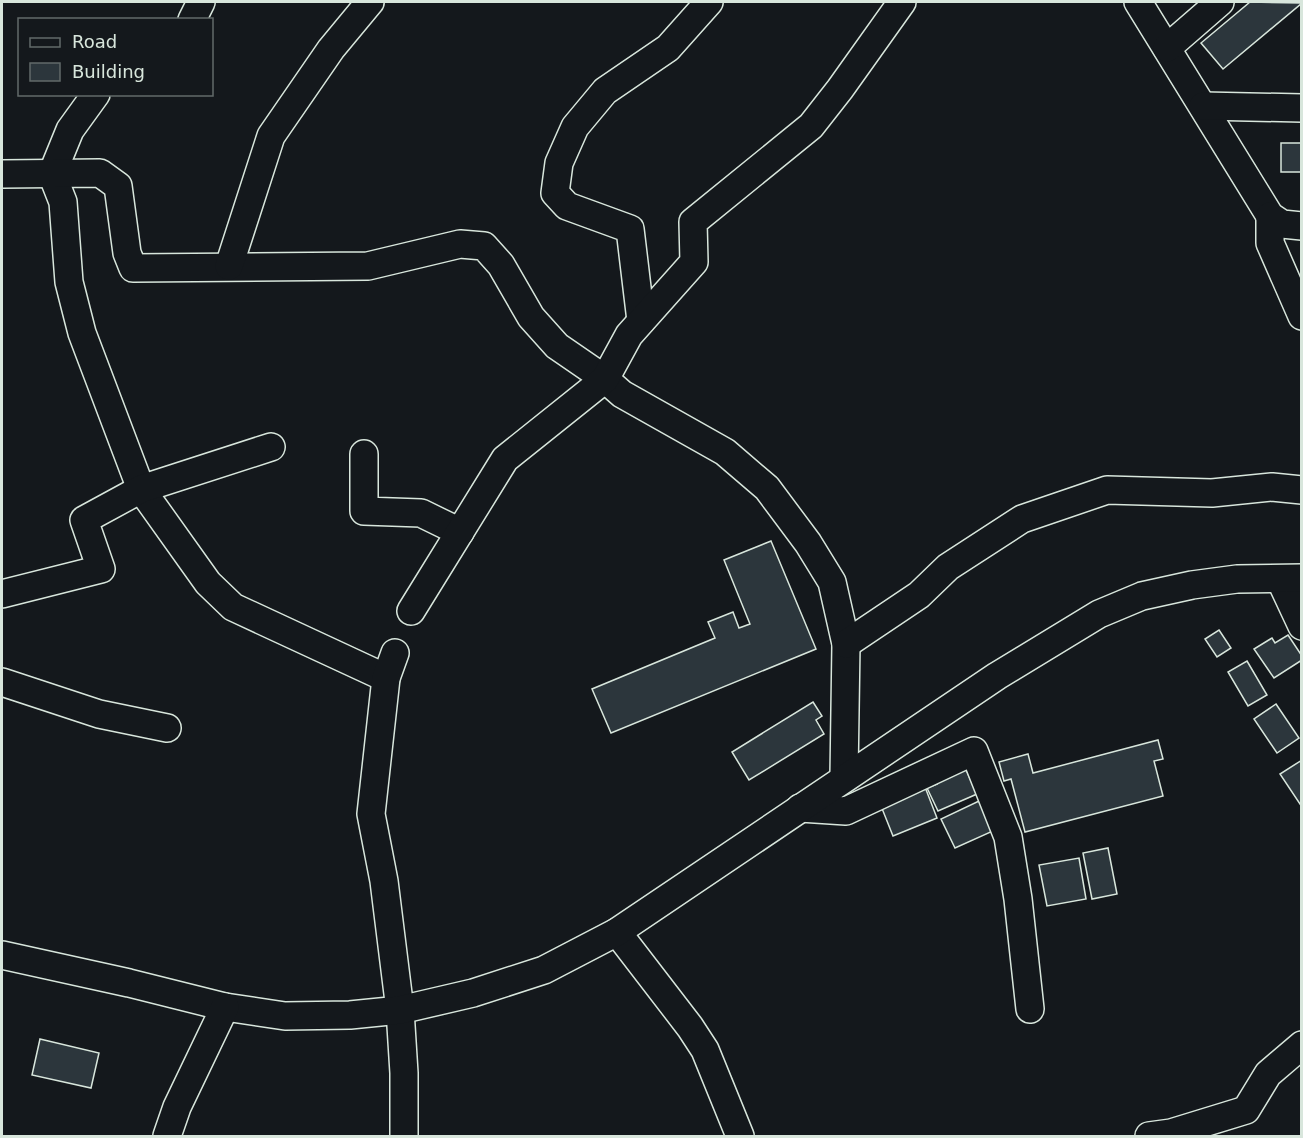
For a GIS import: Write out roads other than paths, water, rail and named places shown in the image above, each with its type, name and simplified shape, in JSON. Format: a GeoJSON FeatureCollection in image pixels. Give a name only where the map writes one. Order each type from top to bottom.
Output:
{"type":"FeatureCollection","features":[{"type":"Feature","properties":{"kind":"street"},"geometry":{"type":"LineString","coordinates":[[193,18],[201,2]]}},
{"type":"Feature","properties":{"kind":"street"},"geometry":{"type":"LineString","coordinates":[[229,266],[271,136],[331,49],[370,2]]}},
{"type":"Feature","properties":{"kind":"street"},"geometry":{"type":"LineString","coordinates":[[641,321],[630,230],[567,206],[555,193],[559,164],[575,127],[605,91],[668,48],[709,2]]}},
{"type":"Feature","properties":{"kind":"street"},"geometry":{"type":"LineString","coordinates":[[411,611],[505,459],[605,379],[629,335],[694,262],[693,222],[811,126],[902,2]]}},
{"type":"Feature","properties":{"kind":"street"},"geometry":{"type":"LineString","coordinates":[[1138,2],[1270,216],[1282,224],[1302,226]]}},
{"type":"Feature","properties":{"kind":"street"},"geometry":{"type":"LineString","coordinates":[[1167,48],[1221,2]]}},
{"type":"Feature","properties":{"kind":"street"},"geometry":{"type":"LineString","coordinates":[[95,96],[70,130],[52,174],[63,202],[69,282],[82,333],[141,489],[208,583],[233,607],[386,678]]}},
{"type":"Feature","properties":{"kind":"street"},"geometry":{"type":"LineString","coordinates":[[1203,106],[1302,108]]}},
{"type":"Feature","properties":{"kind":"street"},"geometry":{"type":"LineString","coordinates":[[2,174],[100,173],[118,186],[127,253],[134,268],[368,266],[460,244],[484,246],[501,265],[531,317],[557,346],[605,379],[622,394],[725,452],[767,488],[808,543],[832,582],[846,644],[844,777]]}},
{"type":"Feature","properties":{"kind":"street"},"geometry":{"type":"LineString","coordinates":[[1270,216],[1270,243],[1299,306]]}},
{"type":"Feature","properties":{"kind":"street"},"geometry":{"type":"LineString","coordinates":[[2,594],[101,569],[84,520],[141,489],[271,447]]}},
{"type":"Feature","properties":{"kind":"street"},"geometry":{"type":"LineString","coordinates":[[364,454],[364,510],[421,513],[460,532]]}},
{"type":"Feature","properties":{"kind":"street"},"geometry":{"type":"LineString","coordinates":[[846,644],[919,595],[948,567],[1022,519],[1107,490],[1212,493],[1272,487],[1302,490]]}},
{"type":"Feature","properties":{"kind":"street"},"geometry":{"type":"LineString","coordinates":[[2,955],[225,1007],[285,1016],[350,1016],[400,1010],[472,993],[544,970],[617,932],[996,676],[1099,614],[1142,596],[1191,585],[1237,579],[1291,578],[1302,626]]}},
{"type":"Feature","properties":{"kind":"street"},"geometry":{"type":"LineString","coordinates":[[395,653],[386,678],[371,814],[384,881],[400,1010],[404,1073],[404,1137]]}},
{"type":"Feature","properties":{"kind":"street"},"geometry":{"type":"LineString","coordinates":[[2,682],[99,714],[167,728]]}},
{"type":"Feature","properties":{"kind":"street"},"geometry":{"type":"LineString","coordinates":[[800,808],[846,811],[974,751],[1008,837],[1018,899],[1030,1009]]}},
{"type":"Feature","properties":{"kind":"street"},"geometry":{"type":"LineString","coordinates":[[617,932],[705,1050],[740,1137]]}},
{"type":"Feature","properties":{"kind":"street"},"geometry":{"type":"LineString","coordinates":[[167,1137],[177,1107],[225,1007]]}},
{"type":"Feature","properties":{"kind":"street"},"geometry":{"type":"LineString","coordinates":[[1149,1137],[1171,1133],[1246,1110],[1268,1074],[1302,1045]]}}]}
